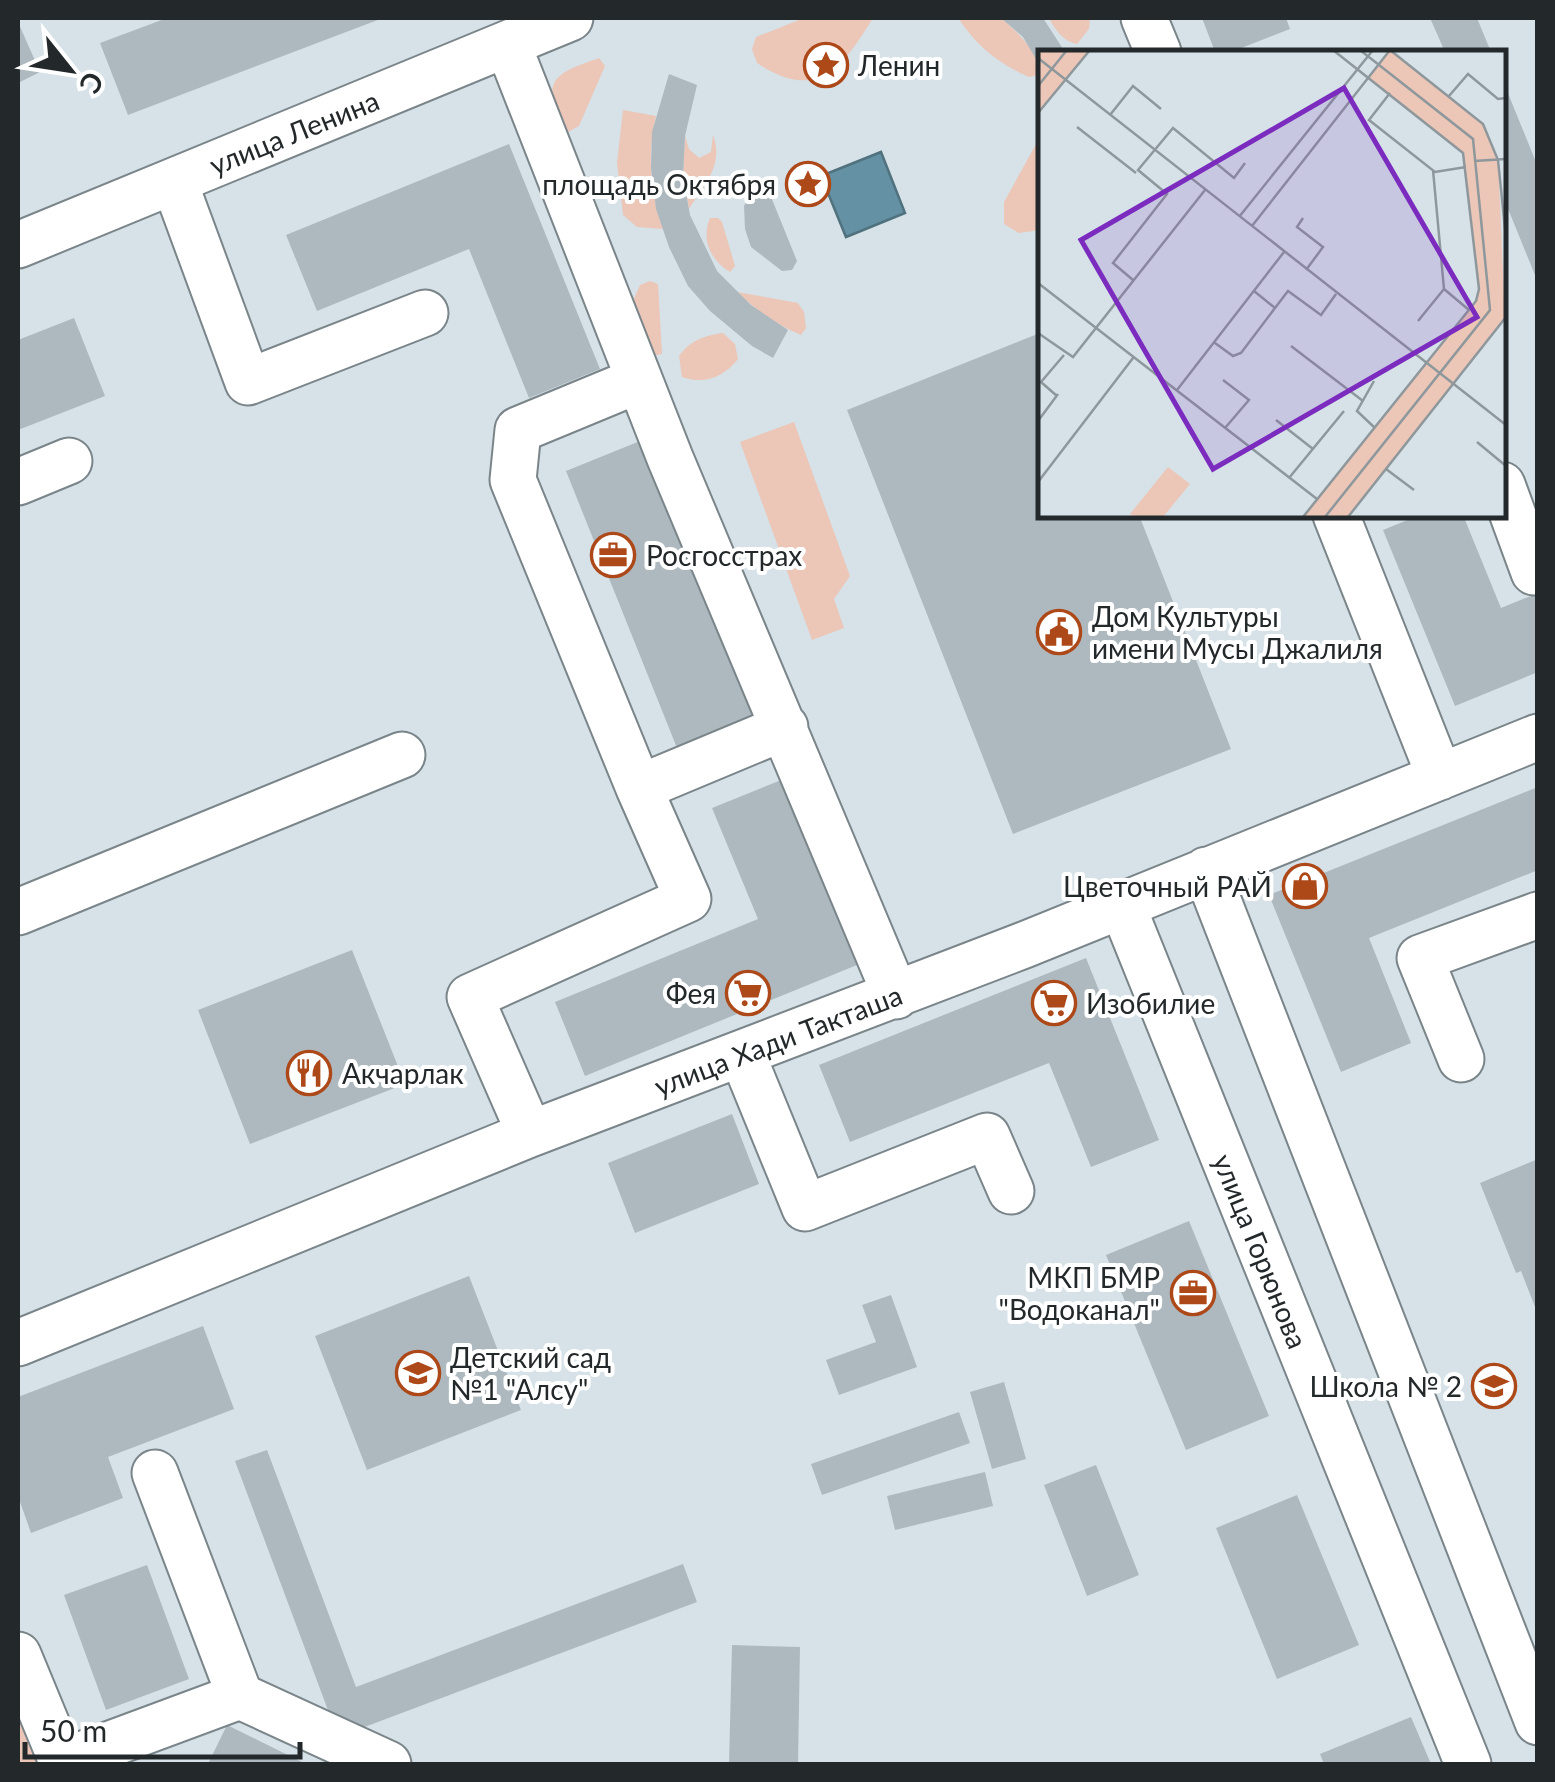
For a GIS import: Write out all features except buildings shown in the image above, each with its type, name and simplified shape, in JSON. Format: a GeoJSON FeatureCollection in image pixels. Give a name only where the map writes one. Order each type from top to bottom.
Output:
{"type":"FeatureCollection","features":[{"type":"Feature","properties":{"kind":"street","name":"улица Ленина"},"geometry":{"type":"LineString","coordinates":[[18,245],[570,18]]}},
{"type":"Feature","properties":{"kind":"street"},"geometry":{"type":"LineString","coordinates":[[1144,18],[1157,50]]}},
{"type":"Feature","properties":{"kind":"street"},"geometry":{"type":"LineString","coordinates":[[508,45],[639,380],[896,996]]}},
{"type":"Feature","properties":{"kind":"street"},"geometry":{"type":"LineString","coordinates":[[174,181],[248,382],[426,313]]}},
{"type":"Feature","properties":{"kind":"street"},"geometry":{"type":"LineString","coordinates":[[530,1134],[470,997],[688,900],[513,480],[518,430],[639,380]]}},
{"type":"Feature","properties":{"kind":"street"},"geometry":{"type":"LineString","coordinates":[[18,482],[69,462]]}},
{"type":"Feature","properties":{"kind":"street"},"geometry":{"type":"LineString","coordinates":[[1505,493],[1534,572],[1538,571]]}},
{"type":"Feature","properties":{"kind":"street"},"geometry":{"type":"LineString","coordinates":[[1337,518],[1440,777]]}},
{"type":"Feature","properties":{"kind":"street"},"geometry":{"type":"LineString","coordinates":[[639,788],[785,727]]}},
{"type":"Feature","properties":{"kind":"street","name":"улица Хади Такташа"},"geometry":{"type":"LineString","coordinates":[[18,1342],[530,1134],[896,996],[1538,738]]}},
{"type":"Feature","properties":{"kind":"street"},"geometry":{"type":"LineString","coordinates":[[18,912],[402,755]]}},
{"type":"Feature","properties":{"kind":"street"},"geometry":{"type":"LineString","coordinates":[[1206,870],[1538,1722]]}},
{"type":"Feature","properties":{"kind":"street","name":"улица Горюнова"},"geometry":{"type":"LineString","coordinates":[[1122,905],[1468,1764]]}},
{"type":"Feature","properties":{"kind":"street"},"geometry":{"type":"LineString","coordinates":[[1461,1059],[1420,958],[1538,914]]}},
{"type":"Feature","properties":{"kind":"street"},"geometry":{"type":"LineString","coordinates":[[742,1054],[805,1208],[987,1136],[1011,1191]]}},
{"type":"Feature","properties":{"kind":"street"},"geometry":{"type":"LineString","coordinates":[[155,1473],[240,1696],[388,1764]]}},
{"type":"Feature","properties":{"kind":"street"},"geometry":{"type":"LineString","coordinates":[[18,1655],[62,1764],[240,1696]]}},
{"type":"Feature","properties":{"kind":"shaded area"},"geometry":{"type":"Polygon","coordinates":[[[804,18],[873,18],[838,65],[812,80],[778,75],[757,63],[752,49],[756,37],[804,18]]]}},
{"type":"Feature","properties":{"kind":"shaded area"},"geometry":{"type":"Polygon","coordinates":[[[958,18],[1001,18],[1032,51],[1038,75],[1029,77],[1007,66],[973,37],[958,18]]]}},
{"type":"Feature","properties":{"kind":"shaded area"},"geometry":{"type":"Polygon","coordinates":[[[1049,18],[1090,18],[1089,29],[1077,44],[1072,43],[1060,35],[1049,18]]]}},
{"type":"Feature","properties":{"kind":"shaded area"},"geometry":{"type":"Polygon","coordinates":[[[599,58],[605,66],[579,126],[568,132],[554,103],[554,85],[572,68],[599,58]]]}},
{"type":"Feature","properties":{"kind":"shaded area"},"geometry":{"type":"Polygon","coordinates":[[[623,110],[656,116],[651,173],[663,229],[637,227],[623,215],[617,163],[623,110]]]}},
{"type":"Feature","properties":{"kind":"shaded area"},"geometry":{"type":"Polygon","coordinates":[[[713,135],[714,165],[689,209],[683,177],[685,136],[689,149],[699,158],[711,152],[713,135]]]}},
{"type":"Feature","properties":{"kind":"shaded area"},"geometry":{"type":"Polygon","coordinates":[[[1038,141],[1038,230],[1019,233],[1004,224],[1004,202],[1038,141]]]}},
{"type":"Feature","properties":{"kind":"shaded area"},"geometry":{"type":"Polygon","coordinates":[[[710,218],[722,222],[735,266],[730,272],[709,248],[710,218]]]}},
{"type":"Feature","properties":{"kind":"shaded area"},"geometry":{"type":"Polygon","coordinates":[[[650,281],[658,284],[662,354],[652,356],[631,305],[640,285],[650,281]]]}},
{"type":"Feature","properties":{"kind":"shaded area"},"geometry":{"type":"Polygon","coordinates":[[[737,292],[798,303],[806,328],[801,335],[783,327],[737,292]]]}},
{"type":"Feature","properties":{"kind":"shaded area"},"geometry":{"type":"Polygon","coordinates":[[[723,333],[735,344],[738,359],[720,375],[706,380],[682,377],[679,356],[688,346],[723,333]]]}},
{"type":"Feature","properties":{"kind":"shaded area"},"geometry":{"type":"Polygon","coordinates":[[[794,422],[850,576],[834,599],[844,628],[812,640],[740,442],[794,422]]]}},
{"type":"Feature","properties":{"kind":"shaded area"},"geometry":{"type":"Polygon","coordinates":[[[18,1655],[63,1764],[18,1764],[18,1655]]]}},
{"type":"Feature","properties":{"kind":"water"},"geometry":{"type":"Polygon","coordinates":[[[881,152],[905,213],[846,237],[821,176],[881,152]]]}},
{"type":"Feature","properties":{"kind":"place","name":"Ленин"},"geometry":{"type":"Point","coordinates":[826,65]}},
{"type":"Feature","properties":{"kind":"place","name":"площадь Октября"},"geometry":{"type":"Point","coordinates":[808,184]}},
{"type":"Feature","properties":{"kind":"place","name":"Росгосстрах"},"geometry":{"type":"Point","coordinates":[613,555]}},
{"type":"Feature","properties":{"kind":"place","name":"Дом Культуры имени Мусы Джалиля"},"geometry":{"type":"Point","coordinates":[1059,632]}},
{"type":"Feature","properties":{"kind":"place","name":"Цветочный РАЙ"},"geometry":{"type":"Point","coordinates":[1305,886]}},
{"type":"Feature","properties":{"kind":"place","name":"Фея"},"geometry":{"type":"Point","coordinates":[748,993]}},
{"type":"Feature","properties":{"kind":"place","name":"Изобилие"},"geometry":{"type":"Point","coordinates":[1054,1003]}},
{"type":"Feature","properties":{"kind":"place","name":"Акчарлак"},"geometry":{"type":"Point","coordinates":[309,1073]}},
{"type":"Feature","properties":{"kind":"place","name":"МКП БМР \"Водоканал\""},"geometry":{"type":"Point","coordinates":[1193,1293]}},
{"type":"Feature","properties":{"kind":"place","name":"Детский сад №1 \"Алсу\""},"geometry":{"type":"Point","coordinates":[418,1373]}},
{"type":"Feature","properties":{"kind":"place","name":"Школа № 2"},"geometry":{"type":"Point","coordinates":[1494,1386]}}]}
